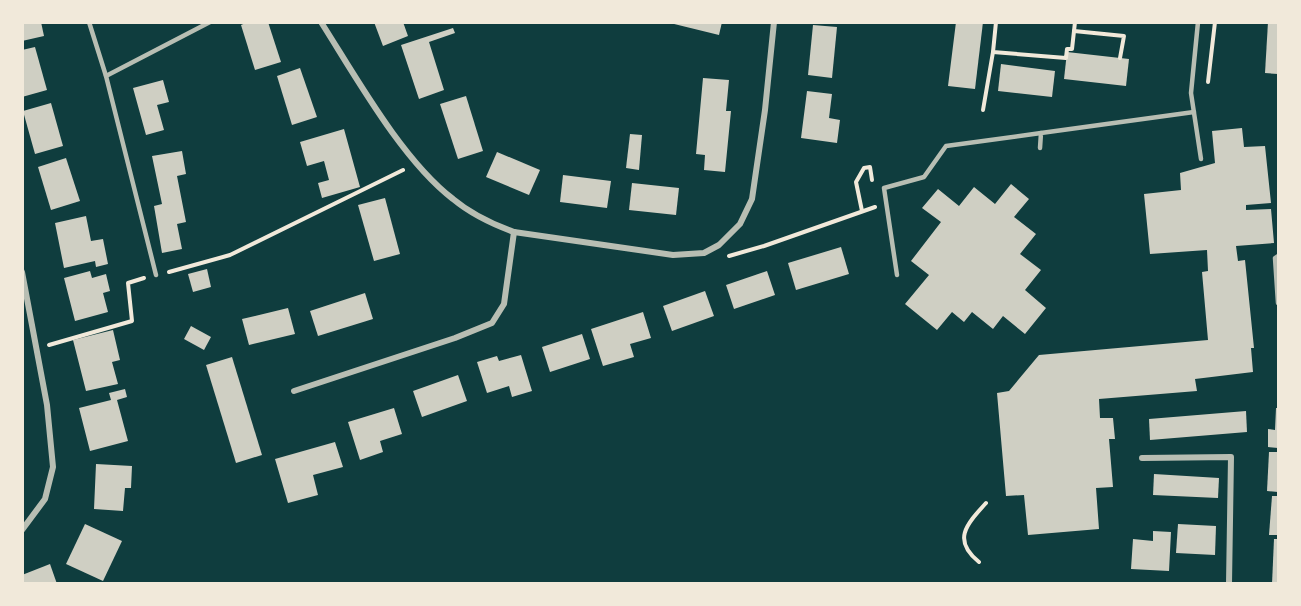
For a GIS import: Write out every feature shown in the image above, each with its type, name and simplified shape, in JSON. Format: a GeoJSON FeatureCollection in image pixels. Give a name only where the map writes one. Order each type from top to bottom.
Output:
{"type":"FeatureCollection","features":[{"type":"Feature","properties":{"kind":"street"},"geometry":{"type":"LineString","coordinates":[[321,22],[397,139],[453,199],[493,224],[514,232],[654,253],[704,253],[719,244],[740,224],[752,199],[765,110],[774,22]]}},
{"type":"Feature","properties":{"kind":"street"},"geometry":{"type":"LineString","coordinates":[[294,391],[492,324],[504,304],[514,232]]}},
{"type":"Feature","properties":{"kind":"street"},"geometry":{"type":"LineString","coordinates":[[22,272],[49,416],[53,467],[45,499],[22,530]]}},
{"type":"Feature","properties":{"kind":"street"},"geometry":{"type":"LineString","coordinates":[[1142,458],[1231,457],[1229,584]]}},
{"type":"Feature","properties":{"kind":"lane"},"geometry":{"type":"LineString","coordinates":[[89,22],[106,76],[156,275]]}},
{"type":"Feature","properties":{"kind":"lane"},"geometry":{"type":"LineString","coordinates":[[106,76],[210,22]]}},
{"type":"Feature","properties":{"kind":"lane"},"geometry":{"type":"LineString","coordinates":[[1198,22],[1191,93],[1201,159]]}},
{"type":"Feature","properties":{"kind":"lane"},"geometry":{"type":"LineString","coordinates":[[897,275],[884,188],[924,177],[946,146],[1194,112]]}},
{"type":"Feature","properties":{"kind":"lane"},"geometry":{"type":"LineString","coordinates":[[1040,148],[1041,133]]}},
{"type":"Feature","properties":{"kind":"lane"},"geometry":{"type":"LineString","coordinates":[[1278,256],[1275,258],[1278,303]]}},
{"type":"Feature","properties":{"kind":"path"},"geometry":{"type":"LineString","coordinates":[[983,110],[996,22]]}},
{"type":"Feature","properties":{"kind":"path"},"geometry":{"type":"LineString","coordinates":[[993,52],[1066,58],[1067,49],[1072,49],[1075,22]]}},
{"type":"Feature","properties":{"kind":"path"},"geometry":{"type":"LineString","coordinates":[[1208,87],[1215,22]]}},
{"type":"Feature","properties":{"kind":"path"},"geometry":{"type":"LineString","coordinates":[[1074,31],[1124,36],[1120,58]]}},
{"type":"Feature","properties":{"kind":"path"},"geometry":{"type":"LineString","coordinates":[[37,348],[132,321],[128,283],[230,255],[417,162]]}},
{"type":"Feature","properties":{"kind":"path"},"geometry":{"type":"LineString","coordinates":[[862,211],[856,182],[864,168],[870,167],[873,186]]}},
{"type":"Feature","properties":{"kind":"path"},"geometry":{"type":"LineString","coordinates":[[704,253],[731,256],[877,206],[875,196]]}},
{"type":"Feature","properties":{"kind":"path"},"geometry":{"type":"LineString","coordinates":[[979,562],[965,551],[963,542],[970,521],[986,503]]}},
{"type":"Feature","properties":{"kind":"building"},"geometry":{"type":"Polygon","coordinates":[[[22,22],[41,22],[44,36],[22,41],[22,22]]]}},
{"type":"Feature","properties":{"kind":"building"},"geometry":{"type":"Polygon","coordinates":[[[248,22],[268,22],[281,62],[255,70],[241,25],[248,22]]]}},
{"type":"Feature","properties":{"kind":"building"},"geometry":{"type":"Polygon","coordinates":[[[374,22],[403,22],[408,36],[383,46],[374,22]]]}},
{"type":"Feature","properties":{"kind":"building"},"geometry":{"type":"Polygon","coordinates":[[[666,22],[722,22],[719,35],[666,22]]]}},
{"type":"Feature","properties":{"kind":"building"},"geometry":{"type":"Polygon","coordinates":[[[956,22],[983,22],[975,89],[948,86],[956,22]]]}},
{"type":"Feature","properties":{"kind":"building"},"geometry":{"type":"Polygon","coordinates":[[[1268,22],[1278,22],[1278,74],[1265,73],[1268,22]]]}},
{"type":"Feature","properties":{"kind":"building"},"geometry":{"type":"Polygon","coordinates":[[[813,25],[837,27],[832,78],[808,75],[813,25]]]}},
{"type":"Feature","properties":{"kind":"building"},"geometry":{"type":"Polygon","coordinates":[[[453,28],[455,33],[429,42],[444,90],[419,99],[401,45],[453,28]]]}},
{"type":"Feature","properties":{"kind":"building"},"geometry":{"type":"Polygon","coordinates":[[[35,47],[47,90],[22,97],[22,50],[35,47]]]}},
{"type":"Feature","properties":{"kind":"building"},"geometry":{"type":"Polygon","coordinates":[[[1067,52],[1129,59],[1126,86],[1064,79],[1067,52]]]}},
{"type":"Feature","properties":{"kind":"building"},"geometry":{"type":"Polygon","coordinates":[[[1001,64],[1055,71],[1052,97],[998,91],[1001,64]]]}},
{"type":"Feature","properties":{"kind":"building"},"geometry":{"type":"Polygon","coordinates":[[[300,68],[317,117],[292,125],[277,76],[300,68]]]}},
{"type":"Feature","properties":{"kind":"building"},"geometry":{"type":"Polygon","coordinates":[[[703,78],[729,80],[726,111],[731,111],[725,172],[704,170],[705,155],[696,154],[703,78]]]}},
{"type":"Feature","properties":{"kind":"building"},"geometry":{"type":"Polygon","coordinates":[[[163,80],[169,102],[157,105],[164,130],[146,135],[133,88],[163,80]]]}},
{"type":"Feature","properties":{"kind":"building"},"geometry":{"type":"Polygon","coordinates":[[[807,91],[832,94],[829,118],[840,120],[837,143],[801,138],[807,91]]]}},
{"type":"Feature","properties":{"kind":"building"},"geometry":{"type":"Polygon","coordinates":[[[466,96],[483,151],[458,159],[440,104],[466,96]]]}},
{"type":"Feature","properties":{"kind":"building"},"geometry":{"type":"Polygon","coordinates":[[[51,103],[63,146],[35,154],[23,111],[51,103]]]}},
{"type":"Feature","properties":{"kind":"building"},"geometry":{"type":"Polygon","coordinates":[[[1242,128],[1244,147],[1265,146],[1271,203],[1246,205],[1246,210],[1271,209],[1274,243],[1236,246],[1238,261],[1245,260],[1254,348],[1251,348],[1253,372],[1195,379],[1197,391],[1099,399],[1100,418],[1113,418],[1115,439],[1109,439],[1113,487],[1096,488],[1099,529],[1028,535],[1024,495],[1006,496],[997,393],[1009,391],[1039,355],[1208,340],[1202,272],[1208,271],[1207,250],[1150,254],[1144,194],[1181,190],[1180,173],[1215,163],[1212,131],[1242,128]]]}},
{"type":"Feature","properties":{"kind":"building"},"geometry":{"type":"Polygon","coordinates":[[[344,129],[360,187],[322,198],[318,183],[329,180],[324,161],[307,166],[300,142],[344,129]]]}},
{"type":"Feature","properties":{"kind":"building"},"geometry":{"type":"Polygon","coordinates":[[[630,134],[642,135],[639,170],[626,168],[630,134]]]}},
{"type":"Feature","properties":{"kind":"building"},"geometry":{"type":"Polygon","coordinates":[[[182,151],[186,174],[177,176],[186,222],[177,224],[182,249],[162,253],[154,206],[162,204],[152,156],[182,151]]]}},
{"type":"Feature","properties":{"kind":"building"},"geometry":{"type":"Polygon","coordinates":[[[497,152],[540,170],[529,195],[486,177],[497,152]]]}},
{"type":"Feature","properties":{"kind":"building"},"geometry":{"type":"Polygon","coordinates":[[[66,158],[80,201],[51,210],[38,167],[66,158]]]}},
{"type":"Feature","properties":{"kind":"building"},"geometry":{"type":"Polygon","coordinates":[[[563,175],[611,181],[607,208],[560,202],[563,175]]]}},
{"type":"Feature","properties":{"kind":"building"},"geometry":{"type":"Polygon","coordinates":[[[632,183],[679,188],[676,215],[629,210],[632,183]]]}},
{"type":"Feature","properties":{"kind":"building"},"geometry":{"type":"Polygon","coordinates":[[[1011,184],[1029,199],[1014,217],[1036,234],[1020,254],[1041,270],[1025,290],[1046,308],[1025,334],[1003,316],[993,329],[972,312],[964,322],[952,312],[937,330],[905,304],[929,275],[911,261],[941,222],[922,208],[938,189],[959,206],[974,187],[995,204],[1011,184]]]}},
{"type":"Feature","properties":{"kind":"building"},"geometry":{"type":"Polygon","coordinates":[[[385,198],[400,254],[374,261],[358,205],[385,198]]]}},
{"type":"Feature","properties":{"kind":"building"},"geometry":{"type":"Polygon","coordinates":[[[86,216],[91,241],[103,239],[108,264],[96,267],[95,261],[64,268],[55,223],[86,216]]]}},
{"type":"Feature","properties":{"kind":"building"},"geometry":{"type":"Polygon","coordinates":[[[841,247],[849,274],[796,290],[788,263],[841,247]]]}},
{"type":"Feature","properties":{"kind":"building"},"geometry":{"type":"Polygon","coordinates":[[[207,269],[211,287],[193,292],[188,274],[207,269]]]}},
{"type":"Feature","properties":{"kind":"building"},"geometry":{"type":"Polygon","coordinates":[[[90,271],[92,278],[106,274],[110,291],[103,293],[108,312],[75,321],[64,278],[90,271]]]}},
{"type":"Feature","properties":{"kind":"building"},"geometry":{"type":"Polygon","coordinates":[[[767,271],[775,295],[734,309],[726,285],[767,271]]]}},
{"type":"Feature","properties":{"kind":"building"},"geometry":{"type":"Polygon","coordinates":[[[705,291],[714,316],[672,331],[663,306],[705,291]]]}},
{"type":"Feature","properties":{"kind":"building"},"geometry":{"type":"Polygon","coordinates":[[[365,293],[373,319],[318,336],[310,311],[365,293]]]}},
{"type":"Feature","properties":{"kind":"building"},"geometry":{"type":"Polygon","coordinates":[[[288,308],[295,334],[249,345],[242,319],[288,308]]]}},
{"type":"Feature","properties":{"kind":"building"},"geometry":{"type":"Polygon","coordinates":[[[643,312],[651,338],[630,344],[634,357],[603,366],[591,329],[643,312]]]}},
{"type":"Feature","properties":{"kind":"building"},"geometry":{"type":"Polygon","coordinates":[[[191,326],[211,337],[204,350],[184,339],[191,326]]]}},
{"type":"Feature","properties":{"kind":"building"},"geometry":{"type":"Polygon","coordinates":[[[113,330],[120,360],[112,362],[118,384],[86,391],[73,340],[113,330]]]}},
{"type":"Feature","properties":{"kind":"building"},"geometry":{"type":"Polygon","coordinates":[[[582,334],[590,359],[550,372],[542,347],[582,334]]]}},
{"type":"Feature","properties":{"kind":"building"},"geometry":{"type":"Polygon","coordinates":[[[521,355],[532,391],[512,397],[509,386],[487,393],[477,362],[497,356],[499,361],[521,355]]]}},
{"type":"Feature","properties":{"kind":"building"},"geometry":{"type":"Polygon","coordinates":[[[232,357],[262,455],[236,463],[206,365],[232,357]]]}},
{"type":"Feature","properties":{"kind":"building"},"geometry":{"type":"Polygon","coordinates":[[[458,375],[467,401],[422,417],[413,391],[458,375]]]}},
{"type":"Feature","properties":{"kind":"building"},"geometry":{"type":"Polygon","coordinates":[[[125,389],[127,397],[117,400],[128,441],[90,451],[79,408],[111,400],[109,393],[125,389]]]}},
{"type":"Feature","properties":{"kind":"building"},"geometry":{"type":"Polygon","coordinates":[[[394,408],[402,434],[380,441],[383,452],[360,460],[348,422],[394,408]]]}},
{"type":"Feature","properties":{"kind":"building"},"geometry":{"type":"Polygon","coordinates":[[[1276,408],[1278,408],[1278,448],[1268,447],[1268,429],[1275,430],[1276,408]]]}},
{"type":"Feature","properties":{"kind":"building"},"geometry":{"type":"Polygon","coordinates":[[[1246,411],[1247,432],[1150,440],[1149,419],[1246,411]]]}},
{"type":"Feature","properties":{"kind":"building"},"geometry":{"type":"Polygon","coordinates":[[[335,442],[343,467],[313,475],[318,495],[288,503],[275,459],[335,442]]]}},
{"type":"Feature","properties":{"kind":"building"},"geometry":{"type":"Polygon","coordinates":[[[1269,452],[1278,452],[1278,492],[1267,491],[1269,452]]]}},
{"type":"Feature","properties":{"kind":"building"},"geometry":{"type":"Polygon","coordinates":[[[96,464],[132,466],[131,488],[125,488],[123,511],[94,509],[96,464]]]}},
{"type":"Feature","properties":{"kind":"building"},"geometry":{"type":"Polygon","coordinates":[[[1154,474],[1219,478],[1218,498],[1153,495],[1154,474]]]}},
{"type":"Feature","properties":{"kind":"building"},"geometry":{"type":"Polygon","coordinates":[[[1272,496],[1278,496],[1278,535],[1269,535],[1272,496]]]}},
{"type":"Feature","properties":{"kind":"building"},"geometry":{"type":"Polygon","coordinates":[[[85,524],[122,541],[103,581],[66,564],[85,524]]]}},
{"type":"Feature","properties":{"kind":"building"},"geometry":{"type":"Polygon","coordinates":[[[1178,524],[1216,526],[1215,555],[1176,553],[1178,524]]]}},
{"type":"Feature","properties":{"kind":"building"},"geometry":{"type":"Polygon","coordinates":[[[1153,531],[1171,532],[1169,571],[1131,569],[1133,539],[1153,541],[1153,531]]]}},
{"type":"Feature","properties":{"kind":"building"},"geometry":{"type":"Polygon","coordinates":[[[1274,539],[1278,539],[1278,584],[1272,584],[1274,539]]]}},
{"type":"Feature","properties":{"kind":"building"},"geometry":{"type":"Polygon","coordinates":[[[50,564],[57,584],[22,584],[22,575],[50,564]]]}}]}
